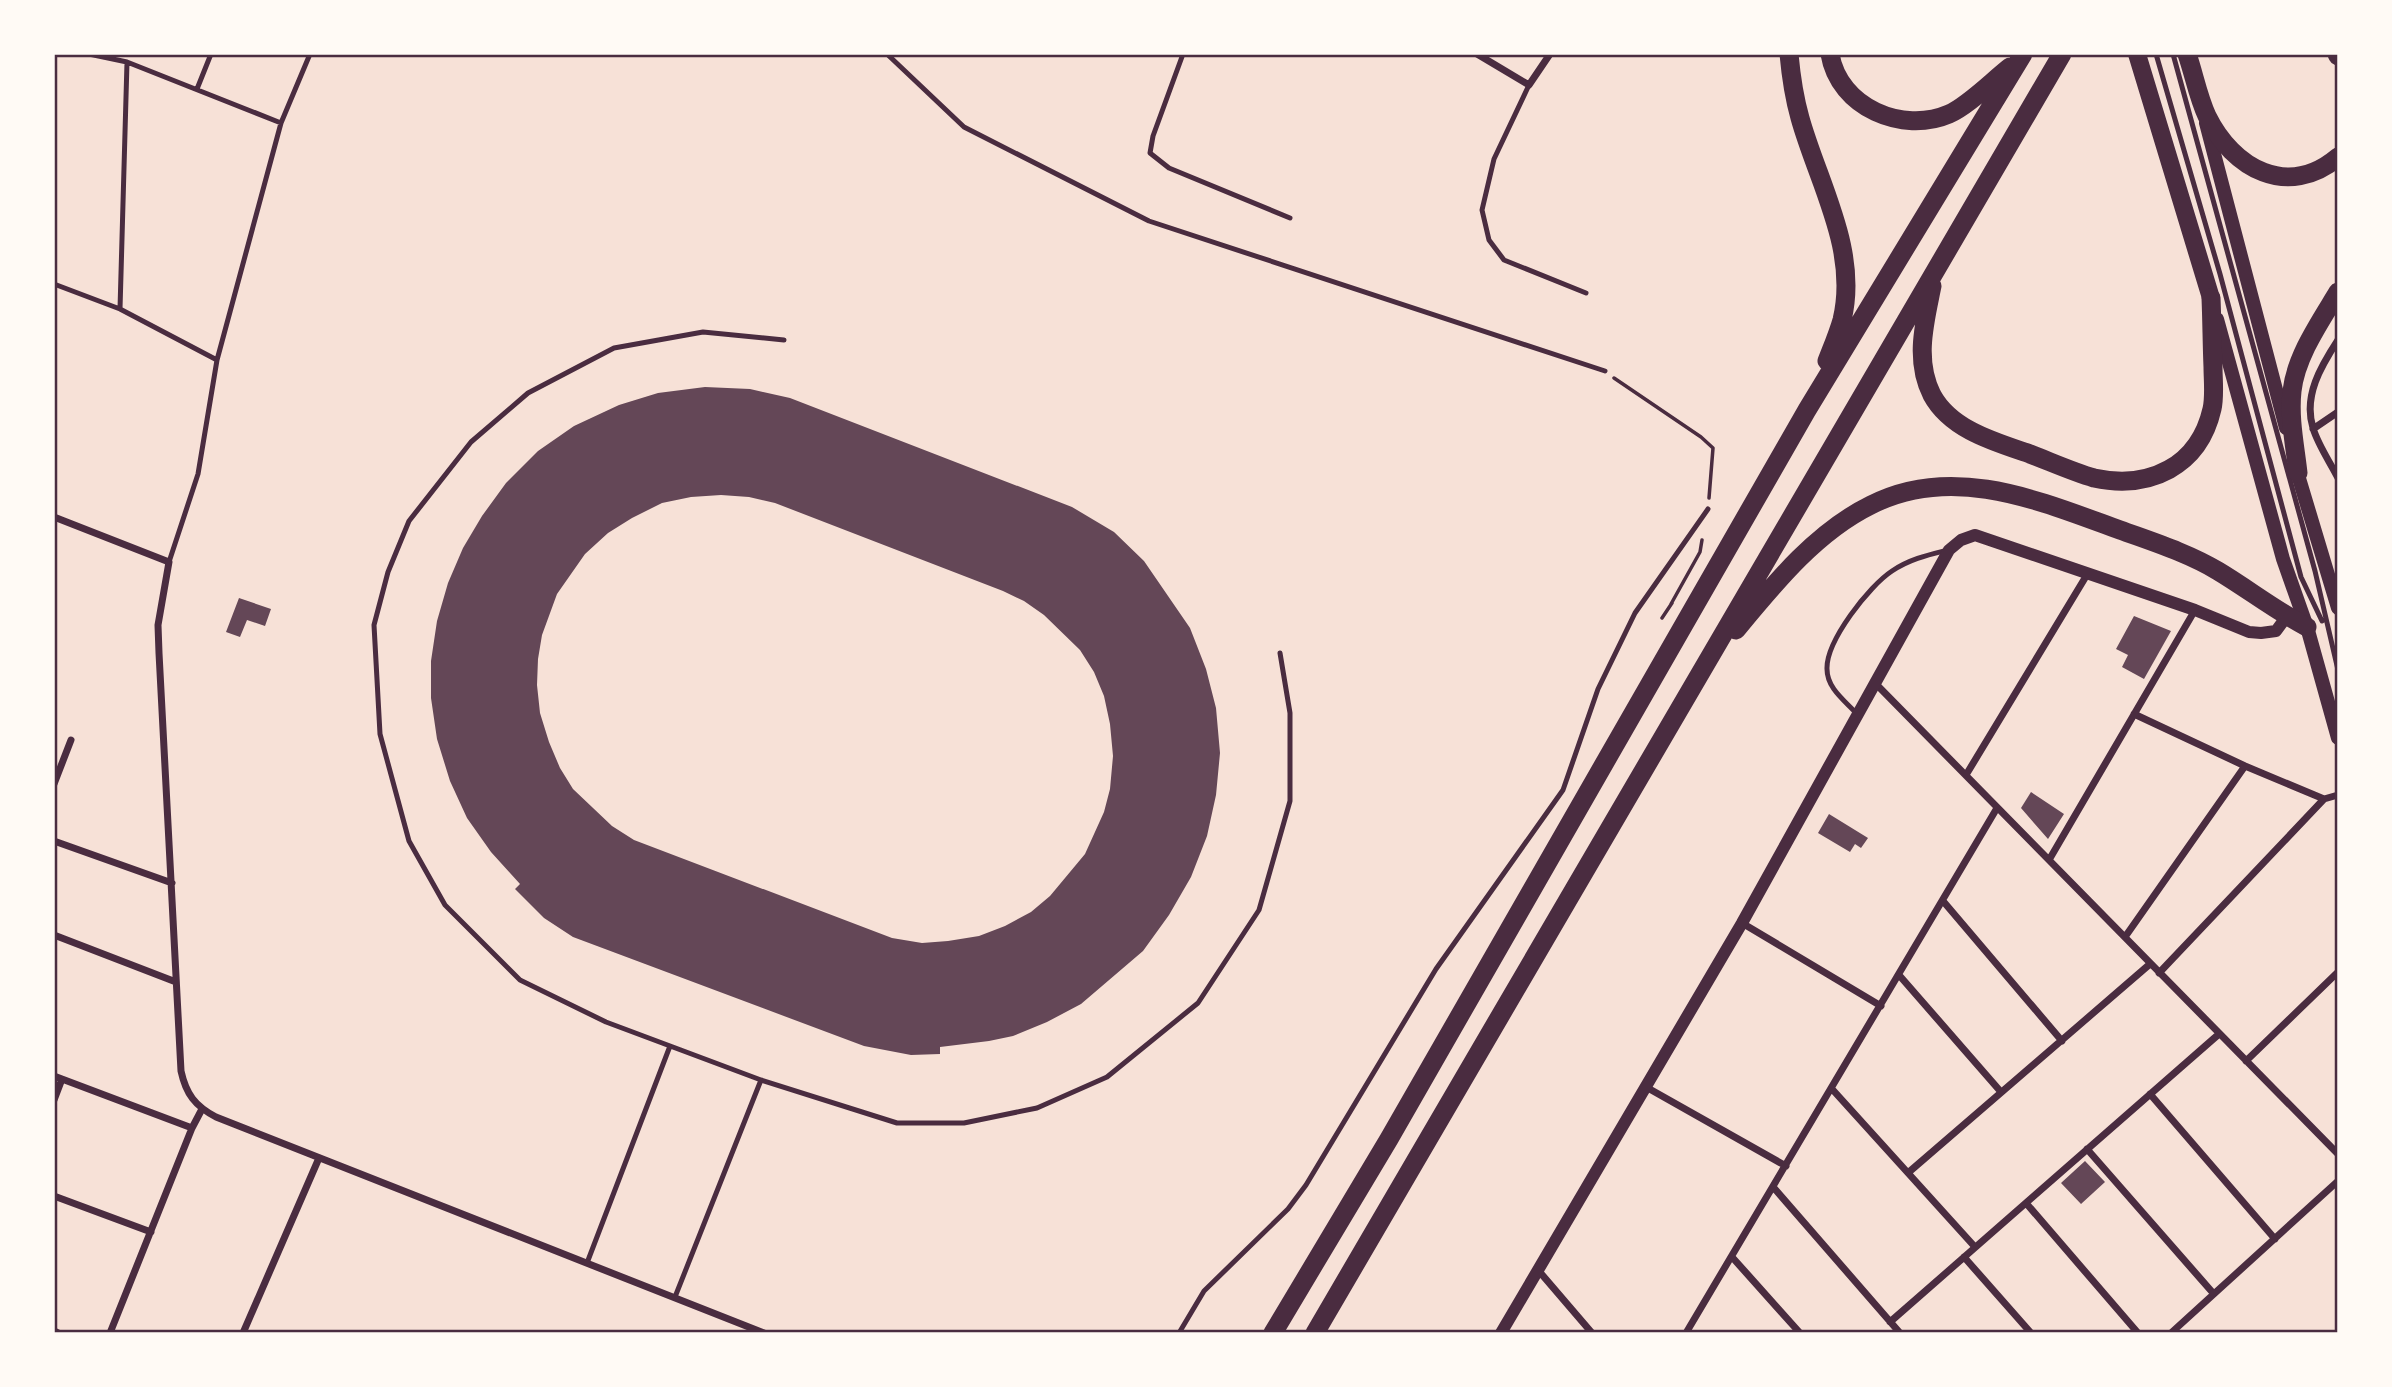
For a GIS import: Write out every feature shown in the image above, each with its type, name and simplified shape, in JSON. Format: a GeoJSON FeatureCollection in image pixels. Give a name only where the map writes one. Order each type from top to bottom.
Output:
{"type":"FeatureCollection","features":[{"type":"Feature","properties":{"kind":"highway"},"geometry":{"type":"LineString","coordinates":[[1789,54],[1800,118],[1839,231],[1844,262],[1842,319],[1807,410]]}},
{"type":"Feature","properties":{"kind":"highway"},"geometry":{"type":"LineString","coordinates":[[1830,54],[1842,82],[1856,100],[1878,114],[1902,121],[1922,121],[1950,113],[2022,56]]}},
{"type":"Feature","properties":{"kind":"highway"},"geometry":{"type":"LineString","coordinates":[[1315,1333],[2062,54]]}},
{"type":"Feature","properties":{"kind":"highway"},"geometry":{"type":"LineString","coordinates":[[2187,54],[2207,115],[2220,138],[2246,163],[2265,174],[2284,178],[2305,176],[2338,157]]}},
{"type":"Feature","properties":{"kind":"highway"},"geometry":{"type":"LineString","coordinates":[[1273,1333],[1396,1127],[1807,410],[2022,56]]}},
{"type":"Feature","properties":{"kind":"highway"},"geometry":{"type":"LineString","coordinates":[[1935,271],[1922,334],[1922,355],[1932,395],[1942,408],[1954,420],[1976,434],[2093,477],[2117,481],[2159,476],[2178,465],[2195,448],[2206,427],[2213,407],[2211,298]]}},
{"type":"Feature","properties":{"kind":"highway"},"geometry":{"type":"LineString","coordinates":[[2298,473],[2291,411],[2292,389],[2298,367],[2310,341],[2338,292]]}},
{"type":"Feature","properties":{"kind":"highway"},"geometry":{"type":"LineString","coordinates":[[1702,671],[1770,590],[1836,527],[1870,505],[1909,490],[1941,485],[1984,488],[2031,498],[2185,554],[2217,570],[2287,616],[2317,629]]}},
{"type":"Feature","properties":{"kind":"main road"},"geometry":{"type":"LineString","coordinates":[[2137,54],[2211,298],[2283,559],[2317,629],[2338,738]]}},
{"type":"Feature","properties":{"kind":"main road"},"geometry":{"type":"LineString","coordinates":[[2187,54],[2298,473],[2338,608]]}},
{"type":"Feature","properties":{"kind":"street"},"geometry":{"type":"LineString","coordinates":[[1477,54],[1529,85],[1550,54]]}},
{"type":"Feature","properties":{"kind":"street"},"geometry":{"type":"LineString","coordinates":[[2338,340],[2320,369],[2312,390],[2310,410],[2313,429],[2338,478]]}},
{"type":"Feature","properties":{"kind":"street"},"geometry":{"type":"LineString","coordinates":[[2313,429],[2338,412]]}},
{"type":"Feature","properties":{"kind":"street"},"geometry":{"type":"LineString","coordinates":[[54,517],[169,562],[158,625],[181,1071],[184,1086],[191,1099],[202,1110],[319,1158],[764,1333]]}},
{"type":"Feature","properties":{"kind":"street"},"geometry":{"type":"LineString","coordinates":[[1501,1333],[1742,923],[1950,550],[1961,540],[1975,535],[2196,610],[2238,628],[2261,633],[2276,631],[2287,616]]}},
{"type":"Feature","properties":{"kind":"street"},"geometry":{"type":"LineString","coordinates":[[1966,775],[2088,573]]}},
{"type":"Feature","properties":{"kind":"street"},"geometry":{"type":"LineString","coordinates":[[2049,860],[2196,610]]}},
{"type":"Feature","properties":{"kind":"street"},"geometry":{"type":"LineString","coordinates":[[1876,684],[2338,1154]]}},
{"type":"Feature","properties":{"kind":"street"},"geometry":{"type":"LineString","coordinates":[[2134,714],[2245,766],[2324,799]]}},
{"type":"Feature","properties":{"kind":"street"},"geometry":{"type":"LineString","coordinates":[[54,784],[71,740]]}},
{"type":"Feature","properties":{"kind":"street"},"geometry":{"type":"LineString","coordinates":[[2125,937],[2245,766]]}},
{"type":"Feature","properties":{"kind":"street"},"geometry":{"type":"LineString","coordinates":[[2159,973],[2324,799],[2338,795]]}},
{"type":"Feature","properties":{"kind":"street"},"geometry":{"type":"LineString","coordinates":[[1686,1333],[1997,808]]}},
{"type":"Feature","properties":{"kind":"street"},"geometry":{"type":"LineString","coordinates":[[54,841],[172,883]]}},
{"type":"Feature","properties":{"kind":"street"},"geometry":{"type":"LineString","coordinates":[[1943,901],[2062,1041]]}},
{"type":"Feature","properties":{"kind":"street"},"geometry":{"type":"LineString","coordinates":[[1742,923],[1881,1006]]}},
{"type":"Feature","properties":{"kind":"street"},"geometry":{"type":"LineString","coordinates":[[54,935],[176,982]]}},
{"type":"Feature","properties":{"kind":"street"},"geometry":{"type":"LineString","coordinates":[[1909,1172],[2150,964]]}},
{"type":"Feature","properties":{"kind":"street"},"geometry":{"type":"LineString","coordinates":[[2246,1060],[2338,972]]}},
{"type":"Feature","properties":{"kind":"street"},"geometry":{"type":"LineString","coordinates":[[1899,975],[2001,1092]]}},
{"type":"Feature","properties":{"kind":"street"},"geometry":{"type":"LineString","coordinates":[[1890,1322],[2219,1034]]}},
{"type":"Feature","properties":{"kind":"street"},"geometry":{"type":"LineString","coordinates":[[54,1100],[58,1077],[192,1128]]}},
{"type":"Feature","properties":{"kind":"street"},"geometry":{"type":"LineString","coordinates":[[1646,1087],[1786,1166]]}},
{"type":"Feature","properties":{"kind":"street"},"geometry":{"type":"LineString","coordinates":[[1832,1088],[1975,1247]]}},
{"type":"Feature","properties":{"kind":"street"},"geometry":{"type":"LineString","coordinates":[[2150,1094],[2275,1239]]}},
{"type":"Feature","properties":{"kind":"street"},"geometry":{"type":"LineString","coordinates":[[110,1333],[192,1128],[202,1110]]}},
{"type":"Feature","properties":{"kind":"street"},"geometry":{"type":"LineString","coordinates":[[2087,1149],[2213,1293]]}},
{"type":"Feature","properties":{"kind":"street"},"geometry":{"type":"LineString","coordinates":[[243,1333],[319,1158]]}},
{"type":"Feature","properties":{"kind":"street"},"geometry":{"type":"LineString","coordinates":[[2171,1333],[2338,1181]]}},
{"type":"Feature","properties":{"kind":"street"},"geometry":{"type":"LineString","coordinates":[[1774,1188],[1900,1333]]}},
{"type":"Feature","properties":{"kind":"street"},"geometry":{"type":"LineString","coordinates":[[54,1196],[150,1232]]}},
{"type":"Feature","properties":{"kind":"street"},"geometry":{"type":"LineString","coordinates":[[2026,1203],[2138,1333]]}},
{"type":"Feature","properties":{"kind":"street"},"geometry":{"type":"LineString","coordinates":[[1964,1257],[2031,1333]]}},
{"type":"Feature","properties":{"kind":"street"},"geometry":{"type":"LineString","coordinates":[[1732,1258],[1800,1333]]}},
{"type":"Feature","properties":{"kind":"street"},"geometry":{"type":"LineString","coordinates":[[1538,1270],[1592,1333]]}},
{"type":"Feature","properties":{"kind":"lane"},"geometry":{"type":"LineString","coordinates":[[89,54],[127,62],[281,123]]}},
{"type":"Feature","properties":{"kind":"lane"},"geometry":{"type":"LineString","coordinates":[[197,89],[211,54]]}},
{"type":"Feature","properties":{"kind":"lane"},"geometry":{"type":"LineString","coordinates":[[169,562],[198,474],[217,360],[281,123],[310,54]]}},
{"type":"Feature","properties":{"kind":"lane"},"geometry":{"type":"LineString","coordinates":[[887,54],[964,127],[1149,221],[1605,371]]}},
{"type":"Feature","properties":{"kind":"lane"},"geometry":{"type":"LineString","coordinates":[[1183,54],[1153,136],[1150,153],[1169,168],[1290,218]]}},
{"type":"Feature","properties":{"kind":"lane"},"geometry":{"type":"LineString","coordinates":[[2156,54],[2220,274],[2301,577],[2317,629],[2338,670]]}},
{"type":"Feature","properties":{"kind":"lane"},"geometry":{"type":"LineString","coordinates":[[2173,54],[2315,572],[2317,629]]}},
{"type":"Feature","properties":{"kind":"lane"},"geometry":{"type":"LineString","coordinates":[[120,309],[127,62]]}},
{"type":"Feature","properties":{"kind":"lane"},"geometry":{"type":"LineString","coordinates":[[1529,85],[1494,159],[1482,210],[1489,240],[1504,260],[1586,293]]}},
{"type":"Feature","properties":{"kind":"lane"},"geometry":{"type":"LineString","coordinates":[[54,284],[120,309],[217,360]]}},
{"type":"Feature","properties":{"kind":"lane"},"geometry":{"type":"LineString","coordinates":[[784,340],[702,332],[614,348],[528,393],[471,442],[409,521],[388,572],[374,625],[380,734],[405,835],[445,905],[520,980],[606,1022],[761,1080],[897,1124],[964,1123],[1037,1108],[1107,1077],[1198,1003],[1259,910],[1290,801],[1290,713],[1280,653]]}},
{"type":"Feature","properties":{"kind":"lane"},"geometry":{"type":"LineString","coordinates":[[1179,1333],[1204,1291],[1288,1209],[1306,1185],[1436,969],[1563,790],[1598,689],[1635,614],[1708,509]]}},
{"type":"Feature","properties":{"kind":"lane"},"geometry":{"type":"LineString","coordinates":[[1858,715],[1832,688],[1827,668],[1833,641],[1868,595],[1890,572],[1913,559],[1950,550]]}},
{"type":"Feature","properties":{"kind":"lane"},"geometry":{"type":"LineString","coordinates":[[587,1263],[670,1046]]}},
{"type":"Feature","properties":{"kind":"lane"},"geometry":{"type":"LineString","coordinates":[[675,1297],[761,1080]]}},
{"type":"Feature","properties":{"kind":"path"},"geometry":{"type":"LineString","coordinates":[[1605,371],[1713,448],[1708,509],[1700,552],[1671,604]]}},
{"type":"Feature","properties":{"kind":"building"},"geometry":{"type":"Polygon","coordinates":[[[705,387],[750,389],[790,398],[1072,507],[1114,532],[1144,561],[1190,628],[1206,669],[1216,708],[1220,753],[1216,795],[1207,836],[1191,877],[1169,915],[1143,951],[1081,1004],[1013,1036],[940,1047],[940,1054],[911,1055],[864,1046],[573,937],[544,918],[515,889],[520,884],[491,852],[467,818],[450,781],[437,739],[431,698],[431,661],[437,621],[448,583],[463,548],[506,483],[538,451],[574,426],[619,405],[658,393],[705,387]],[[691,497],[662,503],[632,518],[608,533],[585,554],[557,594],[542,635],[537,685],[540,713],[549,742],[573,789],[612,826],[634,840],[892,938],[922,943],[979,936],[1031,912],[1050,896],[1085,854],[1104,812],[1110,789],[1113,756],[1104,696],[1094,672],[1080,650],[1044,615],[1003,591],[775,503],[749,497],[691,497]]]}},
{"type":"Feature","properties":{"kind":"building"},"geometry":{"type":"Polygon","coordinates":[[[239,598],[271,609],[265,626],[247,620],[240,637],[226,632],[239,598]]]}},
{"type":"Feature","properties":{"kind":"building"},"geometry":{"type":"Polygon","coordinates":[[[2134,616],[2171,631],[2144,679],[2122,667],[2128,655],[2116,649],[2134,616]]]}},
{"type":"Feature","properties":{"kind":"building"},"geometry":{"type":"Polygon","coordinates":[[[2031,792],[2064,814],[2048,839],[2021,808],[2031,792]]]}},
{"type":"Feature","properties":{"kind":"building"},"geometry":{"type":"Polygon","coordinates":[[[1829,814],[1868,838],[1861,848],[1855,844],[1850,852],[1818,833],[1829,814]]]}},
{"type":"Feature","properties":{"kind":"building"},"geometry":{"type":"Polygon","coordinates":[[[2085,1161],[2105,1182],[2081,1204],[2061,1183],[2085,1161]]]}}]}
